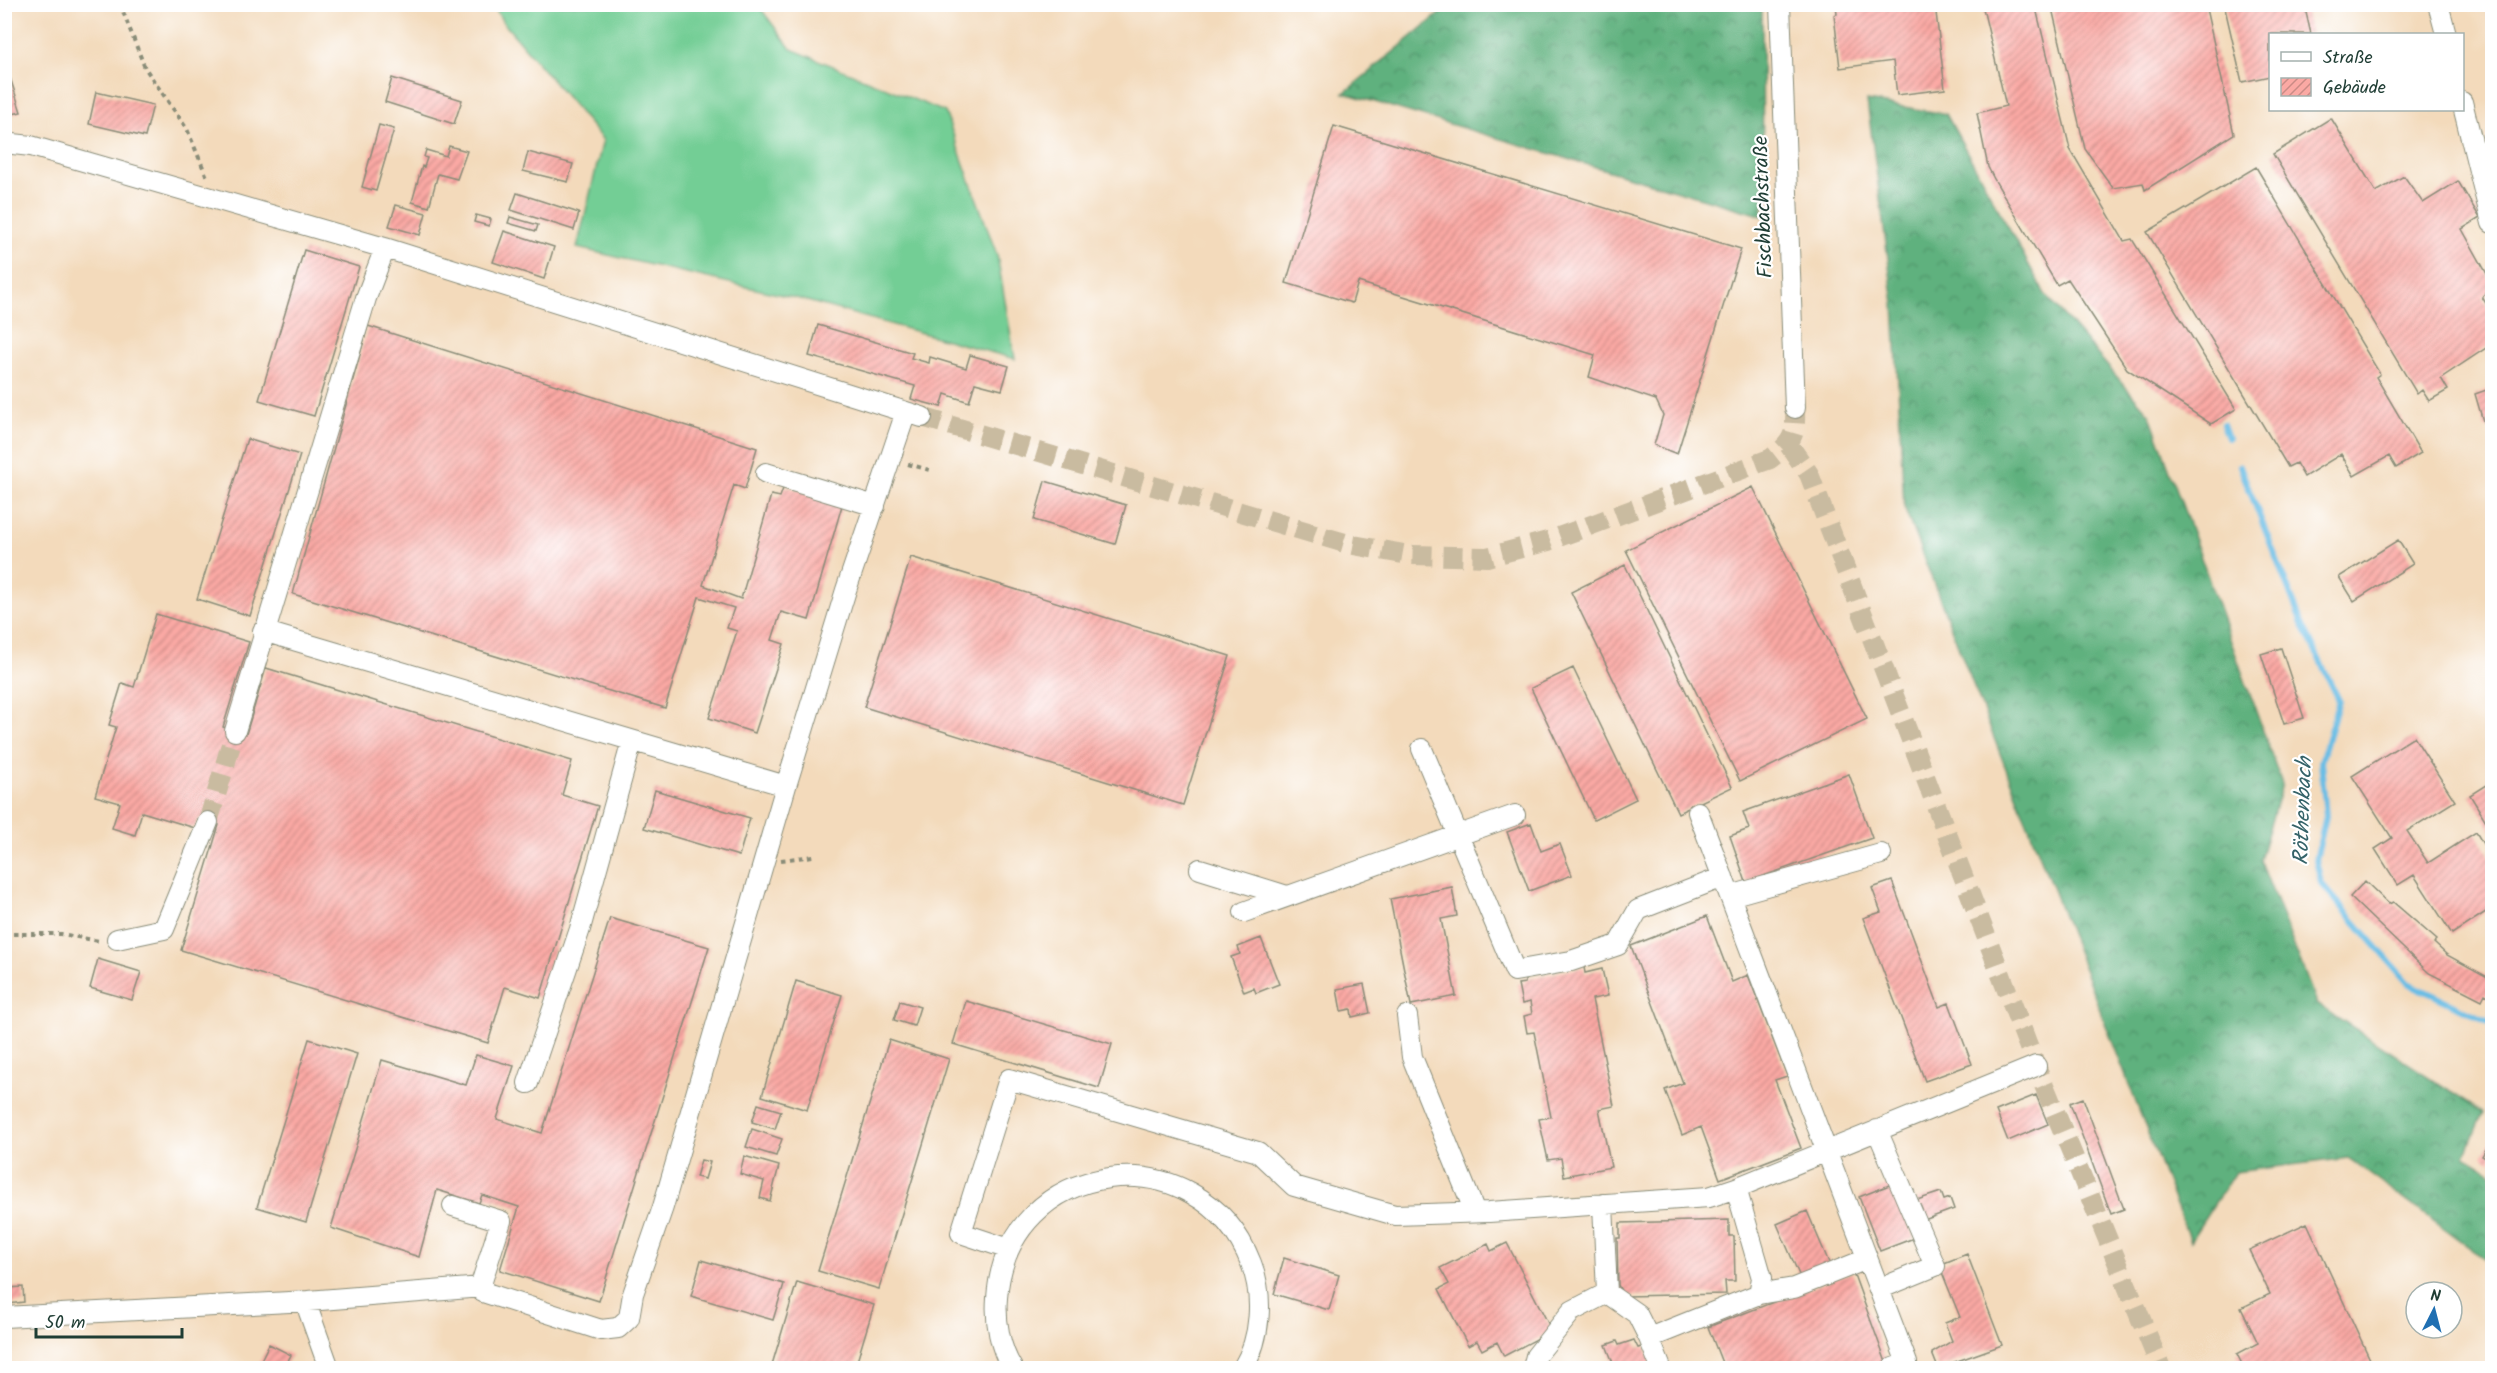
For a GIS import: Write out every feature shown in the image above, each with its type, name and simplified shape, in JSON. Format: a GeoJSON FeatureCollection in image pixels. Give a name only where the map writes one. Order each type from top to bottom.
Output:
{"type":"FeatureCollection","features":[{"type":"Feature","properties":{"kind":"street","name":"Fischbachstraße"},"geometry":{"type":"LineString","coordinates":[[1780,4],[1795,408]]}},
{"type":"Feature","properties":{"kind":"street"},"geometry":{"type":"LineString","coordinates":[[2438,4],[2446,33]]}},
{"type":"Feature","properties":{"kind":"street"},"geometry":{"type":"LineString","coordinates":[[2464,106],[2493,223]]}},
{"type":"Feature","properties":{"kind":"street"},"geometry":{"type":"LineString","coordinates":[[4,142],[31,146],[385,248],[914,415],[891,458],[786,786],[663,1207],[633,1294],[629,1318],[618,1328],[601,1330],[483,1292],[482,1281],[501,1221],[453,1206]]}},
{"type":"Feature","properties":{"kind":"street"},"geometry":{"type":"LineString","coordinates":[[235,731],[263,631],[366,298],[385,248]]}},
{"type":"Feature","properties":{"kind":"street"},"geometry":{"type":"LineString","coordinates":[[766,473],[875,506]]}},
{"type":"Feature","properties":{"kind":"street"},"geometry":{"type":"LineString","coordinates":[[263,631],[786,786]]}},
{"type":"Feature","properties":{"kind":"street"},"geometry":{"type":"LineString","coordinates":[[528,1083],[580,929],[632,741]]}},
{"type":"Feature","properties":{"kind":"street"},"geometry":{"type":"LineString","coordinates":[[1422,749],[1515,971],[1571,961],[1618,945],[1638,910],[1723,877]]}},
{"type":"Feature","properties":{"kind":"street"},"geometry":{"type":"LineString","coordinates":[[1698,812],[1827,1150],[1878,1289],[1903,1367]]}},
{"type":"Feature","properties":{"kind":"street"},"geometry":{"type":"LineString","coordinates":[[1244,912],[1515,815]]}},
{"type":"Feature","properties":{"kind":"street"},"geometry":{"type":"LineString","coordinates":[[117,939],[164,929],[208,822]]}},
{"type":"Feature","properties":{"kind":"street"},"geometry":{"type":"LineString","coordinates":[[1730,896],[1881,854]]}},
{"type":"Feature","properties":{"kind":"street"},"geometry":{"type":"LineString","coordinates":[[1200,869],[1287,896]]}},
{"type":"Feature","properties":{"kind":"street"},"geometry":{"type":"LineString","coordinates":[[1407,1016],[1412,1057],[1475,1212]]}},
{"type":"Feature","properties":{"kind":"street"},"geometry":{"type":"LineString","coordinates":[[1009,1249],[961,1233],[1009,1079],[1258,1152],[1294,1186],[1395,1215],[1709,1197],[2036,1066]]}},
{"type":"Feature","properties":{"kind":"street"},"geometry":{"type":"LineString","coordinates":[[1877,1130],[1935,1266],[1878,1289]]}},
{"type":"Feature","properties":{"kind":"street"},"geometry":{"type":"LineString","coordinates":[[1012,1368],[1002,1345],[996,1306],[998,1286],[1009,1249],[1032,1217],[1062,1193],[1089,1181],[1118,1176],[1138,1176],[1167,1182],[1194,1193],[1224,1218],[1237,1233],[1253,1269],[1258,1288],[1257,1327],[1253,1346],[1243,1368]]}},
{"type":"Feature","properties":{"kind":"street"},"geometry":{"type":"LineString","coordinates":[[1736,1188],[1762,1278],[1759,1294]]}},
{"type":"Feature","properties":{"kind":"street"},"geometry":{"type":"LineString","coordinates":[[1603,1204],[1607,1293]]}},
{"type":"Feature","properties":{"kind":"street"},"geometry":{"type":"LineString","coordinates":[[1649,1338],[1759,1294],[1794,1288],[1867,1259]]}},
{"type":"Feature","properties":{"kind":"street"},"geometry":{"type":"LineString","coordinates":[[4,1317],[308,1301],[482,1287]]}},
{"type":"Feature","properties":{"kind":"street"},"geometry":{"type":"LineString","coordinates":[[1607,1293],[1637,1314],[1661,1368]]}},
{"type":"Feature","properties":{"kind":"street"},"geometry":{"type":"LineString","coordinates":[[1533,1368],[1536,1356],[1572,1311],[1607,1293]]}},
{"type":"Feature","properties":{"kind":"street"},"geometry":{"type":"LineString","coordinates":[[308,1301],[309,1312],[329,1368]]}},
{"type":"Feature","properties":{"kind":"path"},"geometry":{"type":"LineString","coordinates":[[120,4],[145,68],[186,129],[217,200]]}},
{"type":"Feature","properties":{"kind":"path"},"geometry":{"type":"LineString","coordinates":[[891,458],[933,471]]}},
{"type":"Feature","properties":{"kind":"path"},"geometry":{"type":"LineString","coordinates":[[766,856],[784,861],[813,856]]}},
{"type":"Feature","properties":{"kind":"path"},"geometry":{"type":"LineString","coordinates":[[4,934],[62,934],[96,941],[117,939]]}},
{"type":"Feature","properties":{"kind":"green space"},"geometry":{"type":"Polygon","coordinates":[[[493,5],[758,5],[791,49],[945,112],[997,255],[1015,359],[800,299],[577,248],[603,140],[503,22],[493,5]]]}},
{"type":"Feature","properties":{"kind":"green space"},"geometry":{"type":"Polygon","coordinates":[[[1450,5],[1762,5],[1763,216],[1344,93],[1450,5]]]}},
{"type":"Feature","properties":{"kind":"green space"},"geometry":{"type":"Polygon","coordinates":[[[1867,101],[1946,114],[2045,294],[2150,415],[2282,784],[2260,860],[2317,1004],[2483,1112],[2465,1156],[2492,1172],[2492,1264],[2348,1158],[2235,1172],[2190,1241],[1904,507],[1894,304],[1867,101]]]}},
{"type":"Feature","properties":{"kind":"building"},"geometry":{"type":"Polygon","coordinates":[[[1836,4],[1862,4],[1863,9],[1889,4],[1935,4],[1945,89],[1897,95],[1893,61],[1840,68],[1834,15],[1837,14],[1836,4]]]}},
{"type":"Feature","properties":{"kind":"building"},"geometry":{"type":"Polygon","coordinates":[[[1982,4],[2035,4],[2070,149],[2124,241],[2132,239],[2236,409],[2211,424],[2127,369],[2068,279],[2057,285],[1994,179],[1988,167],[1977,113],[2006,106],[1982,4]]]}},
{"type":"Feature","properties":{"kind":"building"},"geometry":{"type":"Polygon","coordinates":[[[2051,4],[2205,4],[2234,134],[2145,190],[2143,183],[2113,188],[2085,149],[2051,4]]]}},
{"type":"Feature","properties":{"kind":"building"},"geometry":{"type":"Polygon","coordinates":[[[2224,4],[2304,4],[2311,33],[2269,33],[2269,76],[2242,82],[2224,4]]]}},
{"type":"Feature","properties":{"kind":"building"},"geometry":{"type":"Polygon","coordinates":[[[8,71],[21,112],[4,116],[4,72],[8,71]]]}},
{"type":"Feature","properties":{"kind":"building"},"geometry":{"type":"Polygon","coordinates":[[[392,78],[462,100],[454,124],[385,102],[392,78]]]}},
{"type":"Feature","properties":{"kind":"building"},"geometry":{"type":"Polygon","coordinates":[[[96,92],[153,105],[145,137],[89,124],[96,92]]]}},
{"type":"Feature","properties":{"kind":"building"},"geometry":{"type":"Polygon","coordinates":[[[2331,118],[2376,192],[2404,176],[2423,203],[2458,181],[2480,218],[2462,229],[2492,283],[2492,289],[2482,297],[2492,313],[2492,344],[2441,378],[2448,390],[2429,401],[2422,390],[2417,394],[2273,154],[2331,118]]]}},
{"type":"Feature","properties":{"kind":"building"},"geometry":{"type":"Polygon","coordinates":[[[379,125],[394,129],[376,191],[362,187],[379,125]]]}},
{"type":"Feature","properties":{"kind":"building"},"geometry":{"type":"Polygon","coordinates":[[[1334,126],[1741,249],[1677,454],[1654,445],[1663,415],[1656,400],[1589,377],[1595,355],[1358,282],[1352,303],[1286,283],[1334,126]]]}},
{"type":"Feature","properties":{"kind":"building"},"geometry":{"type":"Polygon","coordinates":[[[449,146],[467,151],[457,179],[438,174],[429,207],[412,202],[422,166],[424,167],[427,158],[424,157],[426,150],[446,156],[449,146]]]}},
{"type":"Feature","properties":{"kind":"building"},"geometry":{"type":"Polygon","coordinates":[[[528,152],[573,164],[568,182],[523,171],[528,152]]]}},
{"type":"Feature","properties":{"kind":"building"},"geometry":{"type":"Polygon","coordinates":[[[2256,167],[2380,374],[2376,377],[2421,453],[2396,468],[2389,456],[2354,476],[2341,454],[2304,477],[2296,463],[2288,467],[2147,232],[2256,167]]]}},
{"type":"Feature","properties":{"kind":"building"},"geometry":{"type":"Polygon","coordinates":[[[517,193],[579,213],[574,230],[511,210],[517,193]]]}},
{"type":"Feature","properties":{"kind":"building"},"geometry":{"type":"Polygon","coordinates":[[[396,205],[426,213],[420,235],[389,226],[396,205]]]}},
{"type":"Feature","properties":{"kind":"building"},"geometry":{"type":"Polygon","coordinates":[[[476,215],[491,219],[489,226],[474,222],[476,215]]]}},
{"type":"Feature","properties":{"kind":"building"},"geometry":{"type":"Polygon","coordinates":[[[510,217],[538,225],[536,231],[508,223],[510,217]]]}},
{"type":"Feature","properties":{"kind":"building"},"geometry":{"type":"Polygon","coordinates":[[[504,231],[554,247],[544,279],[493,262],[504,231]]]}},
{"type":"Feature","properties":{"kind":"building"},"geometry":{"type":"Polygon","coordinates":[[[304,250],[359,267],[314,416],[259,400],[304,250]]]}},
{"type":"Feature","properties":{"kind":"building"},"geometry":{"type":"Polygon","coordinates":[[[818,325],[913,353],[911,358],[929,363],[930,357],[966,368],[970,355],[1009,366],[1002,390],[975,383],[969,402],[945,394],[941,407],[911,399],[915,386],[809,356],[818,325]]]}},
{"type":"Feature","properties":{"kind":"building"},"geometry":{"type":"Polygon","coordinates":[[[368,326],[757,448],[745,489],[734,485],[703,585],[741,599],[771,495],[780,497],[784,486],[843,502],[809,620],[781,612],[772,640],[784,644],[755,733],[709,718],[737,631],[727,628],[734,608],[699,597],[665,708],[293,594],[368,326]]]}},
{"type":"Feature","properties":{"kind":"building"},"geometry":{"type":"Polygon","coordinates":[[[2492,388],[2492,426],[2485,428],[2475,394],[2492,388]]]}},
{"type":"Feature","properties":{"kind":"building"},"geometry":{"type":"Polygon","coordinates":[[[247,439],[300,455],[250,616],[197,599],[247,439]]]}},
{"type":"Feature","properties":{"kind":"building"},"geometry":{"type":"Polygon","coordinates":[[[1045,481],[1126,505],[1115,544],[1034,520],[1045,481]]]}},
{"type":"Feature","properties":{"kind":"building"},"geometry":{"type":"Polygon","coordinates":[[[1753,487],[1867,719],[1740,781],[1626,550],[1753,487]]]}},
{"type":"Feature","properties":{"kind":"building"},"geometry":{"type":"Polygon","coordinates":[[[2398,540],[2413,564],[2354,601],[2339,577],[2398,540]]]}},
{"type":"Feature","properties":{"kind":"building"},"geometry":{"type":"Polygon","coordinates":[[[911,557],[1230,656],[1183,805],[864,707],[911,557]]]}},
{"type":"Feature","properties":{"kind":"building"},"geometry":{"type":"Polygon","coordinates":[[[1625,565],[1732,787],[1678,813],[1571,592],[1625,565]]]}},
{"type":"Feature","properties":{"kind":"building"},"geometry":{"type":"Polygon","coordinates":[[[156,614],[249,642],[223,727],[246,734],[266,668],[572,761],[562,795],[598,806],[540,998],[505,987],[488,1043],[181,950],[219,825],[198,819],[195,828],[142,812],[135,835],[112,828],[120,803],[95,796],[116,727],[109,725],[122,683],[134,687],[156,614]]]}},
{"type":"Feature","properties":{"kind":"building"},"geometry":{"type":"Polygon","coordinates":[[[2281,648],[2304,718],[2284,724],[2261,654],[2281,648]]]}},
{"type":"Feature","properties":{"kind":"building"},"geometry":{"type":"Polygon","coordinates":[[[1573,668],[1636,799],[1594,820],[1531,688],[1573,668]]]}},
{"type":"Feature","properties":{"kind":"building"},"geometry":{"type":"Polygon","coordinates":[[[2414,737],[2455,801],[2407,831],[2428,863],[2476,832],[2492,859],[2492,908],[2452,934],[2414,875],[2398,885],[2375,849],[2392,838],[2352,776],[2414,737]]]}},
{"type":"Feature","properties":{"kind":"building"},"geometry":{"type":"Polygon","coordinates":[[[1849,774],[1872,838],[1746,882],[1730,836],[1749,829],[1743,812],[1849,774]]]}},
{"type":"Feature","properties":{"kind":"building"},"geometry":{"type":"Polygon","coordinates":[[[2492,781],[2492,831],[2470,795],[2492,781]]]}},
{"type":"Feature","properties":{"kind":"building"},"geometry":{"type":"Polygon","coordinates":[[[655,790],[750,818],[739,856],[644,828],[655,790]]]}},
{"type":"Feature","properties":{"kind":"building"},"geometry":{"type":"Polygon","coordinates":[[[1531,823],[1541,851],[1560,844],[1572,875],[1529,891],[1507,832],[1531,823]]]}},
{"type":"Feature","properties":{"kind":"building"},"geometry":{"type":"Polygon","coordinates":[[[1892,881],[1939,1007],[1949,1003],[1972,1064],[1925,1081],[1863,918],[1881,912],[1872,888],[1892,881]]]}},
{"type":"Feature","properties":{"kind":"building"},"geometry":{"type":"Polygon","coordinates":[[[2365,881],[2389,904],[2393,902],[2437,940],[2434,943],[2447,955],[2491,979],[2492,976],[2492,998],[2485,994],[2482,1000],[2429,973],[2350,897],[2365,881]]]}},
{"type":"Feature","properties":{"kind":"building"},"geometry":{"type":"Polygon","coordinates":[[[1452,887],[1457,916],[1441,919],[1456,996],[1411,1005],[1390,899],[1452,887]]]}},
{"type":"Feature","properties":{"kind":"building"},"geometry":{"type":"Polygon","coordinates":[[[1707,916],[1732,982],[1748,975],[1787,1076],[1775,1080],[1801,1148],[1720,1179],[1701,1127],[1682,1135],[1665,1090],[1683,1083],[1631,946],[1707,916]]]}},
{"type":"Feature","properties":{"kind":"building"},"geometry":{"type":"Polygon","coordinates":[[[610,918],[709,947],[599,1301],[500,1270],[519,1207],[482,1195],[479,1203],[437,1190],[419,1257],[331,1228],[382,1060],[466,1085],[476,1055],[514,1066],[497,1119],[542,1133],[610,918]]]}},
{"type":"Feature","properties":{"kind":"building"},"geometry":{"type":"Polygon","coordinates":[[[1261,938],[1279,984],[1256,993],[1254,988],[1244,992],[1231,957],[1240,954],[1238,947],[1261,938]]]}},
{"type":"Feature","properties":{"kind":"building"},"geometry":{"type":"Polygon","coordinates":[[[98,959],[141,972],[132,1000],[90,988],[98,959]]]}},
{"type":"Feature","properties":{"kind":"building"},"geometry":{"type":"Polygon","coordinates":[[[1584,967],[1585,973],[1602,969],[1608,996],[1592,999],[1614,1106],[1599,1109],[1611,1167],[1564,1176],[1561,1158],[1548,1160],[1539,1119],[1551,1117],[1534,1032],[1527,1033],[1524,1016],[1532,1014],[1530,1002],[1522,1004],[1518,984],[1525,983],[1525,979],[1584,967]]]}},
{"type":"Feature","properties":{"kind":"building"},"geometry":{"type":"Polygon","coordinates":[[[796,981],[842,995],[807,1110],[762,1096],[796,981]]]}},
{"type":"Feature","properties":{"kind":"building"},"geometry":{"type":"Polygon","coordinates":[[[1364,984],[1370,1013],[1352,1017],[1351,1009],[1341,1011],[1337,989],[1364,984]]]}},
{"type":"Feature","properties":{"kind":"building"},"geometry":{"type":"Polygon","coordinates":[[[900,1001],[920,1007],[914,1026],[894,1020],[900,1001]]]}},
{"type":"Feature","properties":{"kind":"building"},"geometry":{"type":"Polygon","coordinates":[[[966,1001],[1112,1044],[1099,1088],[953,1044],[966,1001]]]}},
{"type":"Feature","properties":{"kind":"building"},"geometry":{"type":"Polygon","coordinates":[[[309,1039],[357,1054],[306,1222],[257,1207],[309,1039]]]}},
{"type":"Feature","properties":{"kind":"building"},"geometry":{"type":"Polygon","coordinates":[[[889,1040],[949,1059],[879,1289],[818,1271],[889,1040]]]}},
{"type":"Feature","properties":{"kind":"building"},"geometry":{"type":"Polygon","coordinates":[[[2036,1095],[2048,1124],[2008,1141],[1996,1111],[2036,1095]]]}},
{"type":"Feature","properties":{"kind":"building"},"geometry":{"type":"Polygon","coordinates":[[[2083,1098],[2124,1209],[2111,1214],[2070,1103],[2083,1098]]]}},
{"type":"Feature","properties":{"kind":"building"},"geometry":{"type":"Polygon","coordinates":[[[758,1104],[781,1111],[775,1129],[752,1122],[758,1104]]]}},
{"type":"Feature","properties":{"kind":"building"},"geometry":{"type":"Polygon","coordinates":[[[752,1129],[782,1139],[776,1156],[746,1147],[752,1129]]]}},
{"type":"Feature","properties":{"kind":"building"},"geometry":{"type":"Polygon","coordinates":[[[2492,1139],[2492,1162],[2482,1156],[2492,1139]]]}},
{"type":"Feature","properties":{"kind":"building"},"geometry":{"type":"Polygon","coordinates":[[[744,1156],[779,1166],[770,1201],[760,1198],[764,1181],[740,1174],[744,1156]]]}},
{"type":"Feature","properties":{"kind":"building"},"geometry":{"type":"Polygon","coordinates":[[[701,1160],[710,1162],[705,1179],[696,1177],[701,1160]]]}},
{"type":"Feature","properties":{"kind":"building"},"geometry":{"type":"Polygon","coordinates":[[[1892,1184],[1914,1238],[1880,1251],[1859,1197],[1892,1184]]]}},
{"type":"Feature","properties":{"kind":"building"},"geometry":{"type":"Polygon","coordinates":[[[1941,1192],[1944,1200],[1950,1198],[1954,1209],[1924,1220],[1917,1200],[1941,1192]]]}},
{"type":"Feature","properties":{"kind":"building"},"geometry":{"type":"Polygon","coordinates":[[[1807,1211],[1830,1265],[1800,1277],[1777,1224],[1807,1211]]]}},
{"type":"Feature","properties":{"kind":"building"},"geometry":{"type":"Polygon","coordinates":[[[1729,1220],[1729,1236],[1734,1236],[1735,1281],[1725,1281],[1726,1294],[1624,1296],[1618,1285],[1617,1238],[1620,1238],[1620,1223],[1729,1220]]]}},
{"type":"Feature","properties":{"kind":"building"},"geometry":{"type":"Polygon","coordinates":[[[2307,1223],[2374,1368],[2244,1368],[2237,1354],[2258,1343],[2241,1308],[2270,1294],[2249,1250],[2307,1223]]]}},
{"type":"Feature","properties":{"kind":"building"},"geometry":{"type":"Polygon","coordinates":[[[1507,1243],[1552,1331],[1504,1356],[1497,1342],[1482,1350],[1477,1341],[1468,1346],[1439,1289],[1449,1284],[1440,1268],[1488,1244],[1491,1251],[1507,1243]]]}},
{"type":"Feature","properties":{"kind":"building"},"geometry":{"type":"Polygon","coordinates":[[[1967,1254],[2002,1345],[1938,1368],[1932,1353],[1952,1341],[1945,1323],[1960,1317],[1939,1265],[1967,1254]]]}},
{"type":"Feature","properties":{"kind":"building"},"geometry":{"type":"Polygon","coordinates":[[[1284,1258],[1339,1275],[1329,1310],[1274,1294],[1284,1258]]]}},
{"type":"Feature","properties":{"kind":"building"},"geometry":{"type":"Polygon","coordinates":[[[701,1260],[784,1284],[773,1320],[691,1296],[701,1260]]]}},
{"type":"Feature","properties":{"kind":"building"},"geometry":{"type":"Polygon","coordinates":[[[1853,1272],[1887,1365],[1878,1368],[1724,1368],[1708,1327],[1853,1272]]]}},
{"type":"Feature","properties":{"kind":"building"},"geometry":{"type":"Polygon","coordinates":[[[797,1282],[874,1305],[855,1368],[771,1368],[797,1282]]]}},
{"type":"Feature","properties":{"kind":"building"},"geometry":{"type":"Polygon","coordinates":[[[23,1287],[24,1302],[8,1304],[7,1288],[23,1287]]]}},
{"type":"Feature","properties":{"kind":"building"},"geometry":{"type":"Polygon","coordinates":[[[1634,1340],[1638,1348],[1645,1346],[1654,1368],[1615,1368],[1606,1345],[1617,1341],[1619,1345],[1634,1340]]]}},
{"type":"Feature","properties":{"kind":"building"},"geometry":{"type":"Polygon","coordinates":[[[269,1344],[291,1355],[284,1368],[257,1368],[269,1344]]]}},
{"type":"Feature","properties":{"kind":"waterway","name":"Röthenbach"},"geometry":{"type":"LineString","coordinates":[[2223,424],[2228,438]]}},
{"type":"Feature","properties":{"kind":"waterway","name":"Röthenbach"},"geometry":{"type":"LineString","coordinates":[[2240,466],[2302,624],[2339,700],[2321,762],[2326,816],[2316,860],[2321,883],[2408,983],[2492,1023]]}},
{"type":"Feature","properties":{"kind":"tunnel"},"geometry":{"type":"LineString","coordinates":[[922,417],[1348,544],[1409,555],[1487,557],[1548,541],[1770,459],[1792,438],[1795,408]]}},
{"type":"Feature","properties":{"kind":"tunnel"},"geometry":{"type":"LineString","coordinates":[[1789,445],[1809,474],[2036,1066],[2161,1368]]}},
{"type":"Feature","properties":{"kind":"tunnel"},"geometry":{"type":"LineString","coordinates":[[208,822],[235,731]]}}]}
